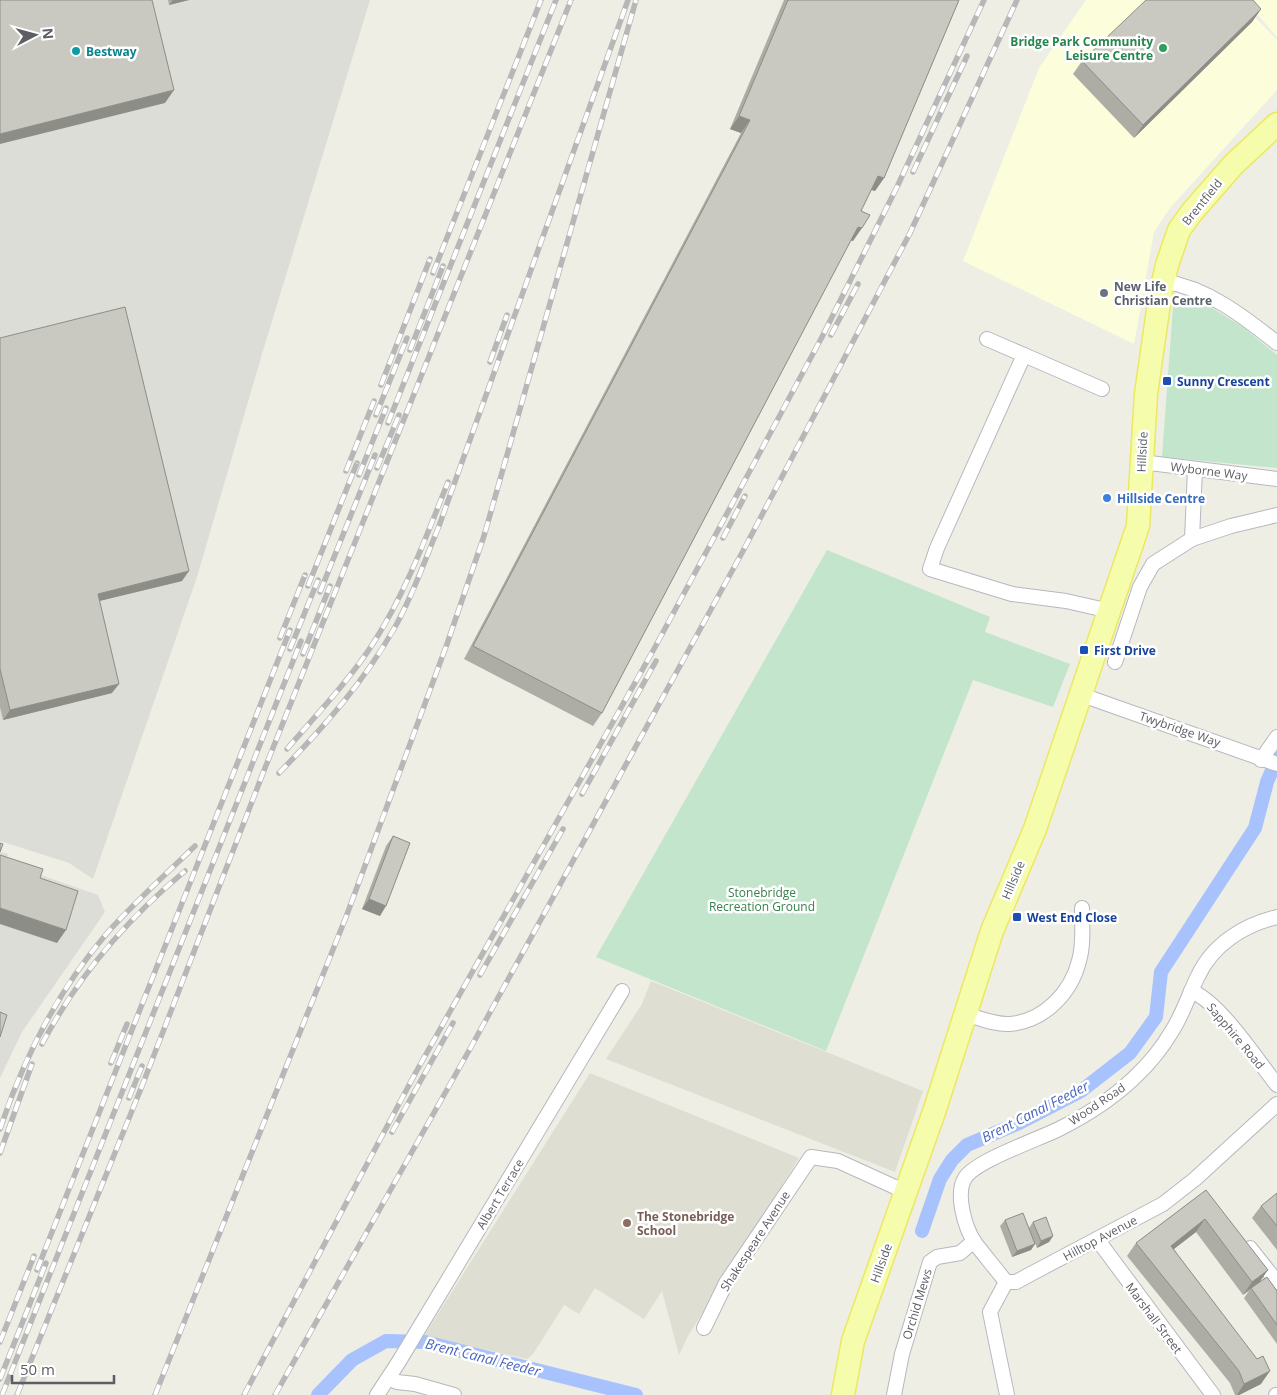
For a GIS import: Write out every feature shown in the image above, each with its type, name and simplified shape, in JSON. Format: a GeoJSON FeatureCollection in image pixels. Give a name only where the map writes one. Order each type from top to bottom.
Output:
{"type":"FeatureCollection","features":[{"type":"Feature","properties":{"kind":"main road","name":"Brentfield"},"geometry":{"type":"LineString","coordinates":[[1151,359],[1163,281],[1180,230],[1192,212],[1233,165],[1277,124]]}},
{"type":"Feature","properties":{"kind":"main road","name":"Hillside"},"geometry":{"type":"LineString","coordinates":[[843,1395],[853,1341],[906,1192],[992,931],[1035,829],[1138,526],[1151,359]]}},
{"type":"Feature","properties":{"kind":"street"},"geometry":{"type":"LineString","coordinates":[[1163,281],[1189,286],[1214,298],[1277,343]]}},
{"type":"Feature","properties":{"kind":"street"},"geometry":{"type":"LineString","coordinates":[[987,339],[1102,389]]}},
{"type":"Feature","properties":{"kind":"street"},"geometry":{"type":"LineString","coordinates":[[1024,355],[937,548],[930,570],[1012,594],[1066,601],[1110,611]]}},
{"type":"Feature","properties":{"kind":"street","name":"Wyborne Way"},"geometry":{"type":"LineString","coordinates":[[1142,462],[1277,479]]}},
{"type":"Feature","properties":{"kind":"street"},"geometry":{"type":"LineString","coordinates":[[1192,538],[1195,469]]}},
{"type":"Feature","properties":{"kind":"street"},"geometry":{"type":"LineString","coordinates":[[1115,662],[1140,587],[1153,564],[1192,538],[1231,526],[1277,516]]}},
{"type":"Feature","properties":{"kind":"street","name":"Twybridge Way"},"geometry":{"type":"LineString","coordinates":[[1082,695],[1269,762]]}},
{"type":"Feature","properties":{"kind":"street"},"geometry":{"type":"LineString","coordinates":[[1269,762],[1277,737]]}},
{"type":"Feature","properties":{"kind":"street"},"geometry":{"type":"LineString","coordinates":[[965,1014],[996,1023],[1010,1024],[1032,1018],[1050,1009],[1070,986],[1080,960],[1082,908]]}},
{"type":"Feature","properties":{"kind":"street","name":"Wood Road"},"geometry":{"type":"LineString","coordinates":[[1006,1282],[974,1241],[963,1208],[962,1192],[965,1177],[978,1166],[1060,1128],[1101,1104],[1134,1079],[1156,1055],[1173,1030],[1205,964],[1219,946],[1240,931],[1277,917]]}},
{"type":"Feature","properties":{"kind":"street","name":"Albert Terrace"},"geometry":{"type":"LineString","coordinates":[[377,1395],[408,1348],[622,991]]}},
{"type":"Feature","properties":{"kind":"street","name":"Sapphire Road"},"geometry":{"type":"LineString","coordinates":[[1191,992],[1206,1000],[1219,1012],[1277,1085]]}},
{"type":"Feature","properties":{"kind":"street","name":"Hilltop Avenue"},"geometry":{"type":"LineString","coordinates":[[1006,1282],[1016,1282],[1163,1204],[1198,1183],[1277,1104]]}},
{"type":"Feature","properties":{"kind":"street","name":"Shakespeare Avenue"},"geometry":{"type":"LineString","coordinates":[[704,1328],[726,1283],[811,1157],[838,1161],[906,1192]]}},
{"type":"Feature","properties":{"kind":"street"},"geometry":{"type":"LineString","coordinates":[[1242,1239],[1277,1282]]}},
{"type":"Feature","properties":{"kind":"street","name":"Marshall Street"},"geometry":{"type":"LineString","coordinates":[[1096,1240],[1213,1395]]}},
{"type":"Feature","properties":{"kind":"street","name":"Orchid Mews"},"geometry":{"type":"LineString","coordinates":[[894,1395],[902,1354],[930,1262],[937,1257],[960,1253],[974,1241]]}},
{"type":"Feature","properties":{"kind":"street"},"geometry":{"type":"LineString","coordinates":[[1006,1282],[990,1312],[1007,1395]]}},
{"type":"Feature","properties":{"kind":"street"},"geometry":{"type":"LineString","coordinates":[[389,1378],[397,1382],[415,1384],[454,1395]]}},
{"type":"Feature","properties":{"kind":"shaded area"},"geometry":{"type":"Polygon","coordinates":[[[0,0],[370,0],[262,354],[197,577],[93,879],[69,863],[0,841],[0,0]]]}},
{"type":"Feature","properties":{"kind":"shaded area"},"geometry":{"type":"Polygon","coordinates":[[[1086,0],[1239,0],[1277,40],[1277,90],[1170,208],[1154,232],[1134,344],[963,261],[1039,68],[1086,0]]]}},
{"type":"Feature","properties":{"kind":"shaded area"},"geometry":{"type":"Polygon","coordinates":[[[1245,0],[1277,0],[1277,37],[1245,0]]]}},
{"type":"Feature","properties":{"kind":"shaded area"},"geometry":{"type":"Polygon","coordinates":[[[0,852],[8,854],[6,863],[98,895],[105,912],[22,1032],[0,1078],[0,852]]]}},
{"type":"Feature","properties":{"kind":"shaded area"},"geometry":{"type":"Polygon","coordinates":[[[651,981],[923,1091],[895,1172],[606,1059],[642,1004],[651,981]]]}},
{"type":"Feature","properties":{"kind":"shaded area","name":"The Stonebridge School"},"geometry":{"type":"Polygon","coordinates":[[[590,1073],[799,1158],[688,1336],[679,1355],[662,1291],[644,1319],[595,1288],[579,1314],[564,1305],[533,1354],[527,1359],[424,1336],[590,1073]]]}},
{"type":"Feature","properties":{"kind":"green space"},"geometry":{"type":"Polygon","coordinates":[[[1182,296],[1194,297],[1243,327],[1277,355],[1277,468],[1162,457],[1173,307],[1182,296]]]}},
{"type":"Feature","properties":{"kind":"green space","name":"Stonebridge Recreation Ground"},"geometry":{"type":"Polygon","coordinates":[[[827,550],[990,617],[985,632],[1070,664],[1053,707],[973,680],[826,1051],[596,957],[827,550]]]}},
{"type":"Feature","properties":{"kind":"building","name":"Bestway"},"geometry":{"type":"Polygon","coordinates":[[[0,0],[152,0],[174,90],[0,134],[0,0]]]}},
{"type":"Feature","properties":{"kind":"building"},"geometry":{"type":"Polygon","coordinates":[[[788,0],[959,0],[884,178],[878,176],[861,211],[870,215],[862,228],[858,227],[602,713],[473,646],[750,120],[739,116],[788,0]]]}},
{"type":"Feature","properties":{"kind":"building","name":"Bridge Park Community Leisure Centre"},"geometry":{"type":"Polygon","coordinates":[[[1146,0],[1253,0],[1261,9],[1143,125],[1082,61],[1146,0]]]}},
{"type":"Feature","properties":{"kind":"building"},"geometry":{"type":"Polygon","coordinates":[[[125,307],[189,571],[98,594],[119,684],[10,710],[0,669],[0,338],[125,307]]]}},
{"type":"Feature","properties":{"kind":"building"},"geometry":{"type":"Polygon","coordinates":[[[393,836],[410,843],[386,906],[369,899],[393,836]]]}},
{"type":"Feature","properties":{"kind":"building"},"geometry":{"type":"Polygon","coordinates":[[[0,855],[43,869],[40,878],[78,891],[66,930],[0,908],[0,855]]]}},
{"type":"Feature","properties":{"kind":"building"},"geometry":{"type":"Polygon","coordinates":[[[0,1012],[7,1015],[0,1037],[0,1012]]]}},
{"type":"Feature","properties":{"kind":"building"},"geometry":{"type":"Polygon","coordinates":[[[1206,1190],[1268,1270],[1252,1282],[1205,1219],[1171,1246],[1257,1359],[1263,1356],[1270,1371],[1244,1384],[1239,1371],[1136,1243],[1206,1190]]]}},
{"type":"Feature","properties":{"kind":"building"},"geometry":{"type":"Polygon","coordinates":[[[1277,1193],[1277,1226],[1261,1206],[1277,1193]]]}},
{"type":"Feature","properties":{"kind":"building"},"geometry":{"type":"Polygon","coordinates":[[[1023,1213],[1035,1244],[1017,1251],[1005,1220],[1023,1213]]]}},
{"type":"Feature","properties":{"kind":"building"},"geometry":{"type":"Polygon","coordinates":[[[1046,1217],[1053,1236],[1041,1241],[1033,1222],[1046,1217]]]}},
{"type":"Feature","properties":{"kind":"building"},"geometry":{"type":"Polygon","coordinates":[[[1267,1277],[1277,1291],[1277,1325],[1251,1288],[1267,1277]]]}},
{"type":"Feature","properties":{"kind":"waterway","name":"Brent Canal Feeder"},"geometry":{"type":"LineString","coordinates":[[922,1231],[940,1179],[952,1160],[967,1145],[1019,1123],[1081,1091],[1130,1053],[1156,1017],[1161,972],[1255,828],[1267,782],[1277,759]]}},
{"type":"Feature","properties":{"kind":"waterway","name":"Brent Canal Feeder"},"geometry":{"type":"LineString","coordinates":[[318,1395],[352,1360],[386,1341],[425,1342],[636,1395]]}},
{"type":"Feature","properties":{"kind":"railway"},"geometry":{"type":"LineString","coordinates":[[433,273],[541,0]]}},
{"type":"Feature","properties":{"kind":"railway"},"geometry":{"type":"LineString","coordinates":[[388,423],[556,0]]}},
{"type":"Feature","properties":{"kind":"railway"},"geometry":{"type":"LineString","coordinates":[[17,1395],[142,1086],[265,768],[571,0]]}},
{"type":"Feature","properties":{"kind":"railway"},"geometry":{"type":"LineString","coordinates":[[279,773],[327,722],[356,686],[383,647],[408,602],[439,526],[628,0]]}},
{"type":"Feature","properties":{"kind":"railway"},"geometry":{"type":"LineString","coordinates":[[155,1395],[346,917],[447,644],[484,536],[636,0]]}},
{"type":"Feature","properties":{"kind":"railway"},"geometry":{"type":"LineString","coordinates":[[244,1395],[416,1072],[654,649],[822,337],[897,187],[984,0]]}},
{"type":"Feature","properties":{"kind":"railway"},"geometry":{"type":"LineString","coordinates":[[275,1395],[471,1047],[743,551],[910,233],[1017,0]]}},
{"type":"Feature","properties":{"kind":"railway"},"geometry":{"type":"LineString","coordinates":[[913,172],[967,56]]}},
{"type":"Feature","properties":{"kind":"railway"},"geometry":{"type":"LineString","coordinates":[[381,385],[430,259]]}},
{"type":"Feature","properties":{"kind":"railway"},"geometry":{"type":"LineString","coordinates":[[410,350],[443,266]]}},
{"type":"Feature","properties":{"kind":"railway"},"geometry":{"type":"LineString","coordinates":[[831,335],[858,284]]}},
{"type":"Feature","properties":{"kind":"railway"},"geometry":{"type":"LineString","coordinates":[[490,362],[507,315]]}},
{"type":"Feature","properties":{"kind":"railway"},"geometry":{"type":"LineString","coordinates":[[376,415],[407,338]]}},
{"type":"Feature","properties":{"kind":"railway"},"geometry":{"type":"LineString","coordinates":[[346,471],[374,401]]}},
{"type":"Feature","properties":{"kind":"railway"},"geometry":{"type":"LineString","coordinates":[[359,475],[386,408]]}},
{"type":"Feature","properties":{"kind":"railway"},"geometry":{"type":"LineString","coordinates":[[377,468],[399,415]]}},
{"type":"Feature","properties":{"kind":"railway"},"geometry":{"type":"LineString","coordinates":[[320,592],[375,455]]}},
{"type":"Feature","properties":{"kind":"railway"},"geometry":{"type":"LineString","coordinates":[[308,586],[357,463]]}},
{"type":"Feature","properties":{"kind":"railway"},"geometry":{"type":"LineString","coordinates":[[287,749],[354,670],[374,642],[396,604],[415,564],[448,482]]}},
{"type":"Feature","properties":{"kind":"railway"},"geometry":{"type":"LineString","coordinates":[[723,538],[745,496]]}},
{"type":"Feature","properties":{"kind":"railway"},"geometry":{"type":"LineString","coordinates":[[280,638],[305,575]]}},
{"type":"Feature","properties":{"kind":"railway"},"geometry":{"type":"LineString","coordinates":[[290,649],[318,580]]}},
{"type":"Feature","properties":{"kind":"railway"},"geometry":{"type":"LineString","coordinates":[[303,654],[330,586]]}},
{"type":"Feature","properties":{"kind":"railway"},"geometry":{"type":"LineString","coordinates":[[37,1270],[290,630]]}},
{"type":"Feature","properties":{"kind":"railway"},"geometry":{"type":"LineString","coordinates":[[2,1395],[301,641]]}},
{"type":"Feature","properties":{"kind":"railway"},"geometry":{"type":"LineString","coordinates":[[582,794],[656,661]]}},
{"type":"Feature","properties":{"kind":"railway"},"geometry":{"type":"LineString","coordinates":[[480,975],[563,829]]}},
{"type":"Feature","properties":{"kind":"railway"},"geometry":{"type":"LineString","coordinates":[[0,1129],[9,1102],[44,1025],[73,977],[118,921],[195,846]]}},
{"type":"Feature","properties":{"kind":"railway"},"geometry":{"type":"LineString","coordinates":[[42,1044],[71,995],[105,950],[143,909],[185,871]]}},
{"type":"Feature","properties":{"kind":"railway"},"geometry":{"type":"LineString","coordinates":[[392,1132],[453,1023]]}},
{"type":"Feature","properties":{"kind":"railway"},"geometry":{"type":"LineString","coordinates":[[111,1063],[127,1024]]}},
{"type":"Feature","properties":{"kind":"railway"},"geometry":{"type":"LineString","coordinates":[[0,1153],[32,1064]]}},
{"type":"Feature","properties":{"kind":"railway"},"geometry":{"type":"LineString","coordinates":[[129,1098],[142,1066]]}},
{"type":"Feature","properties":{"kind":"railway"},"geometry":{"type":"LineString","coordinates":[[0,1342],[34,1256]]}},
{"type":"Feature","properties":{"kind":"railway"},"geometry":{"type":"LineString","coordinates":[[0,1379],[46,1263]]}},
{"type":"Feature","properties":{"kind":"place","name":"Bridge Park Community Leisure Centre"},"geometry":{"type":"Point","coordinates":[1163,48]}},
{"type":"Feature","properties":{"kind":"place","name":"Bestway"},"geometry":{"type":"Point","coordinates":[76,51]}},
{"type":"Feature","properties":{"kind":"place","name":"New Life Christian Centre"},"geometry":{"type":"Point","coordinates":[1104,293]}},
{"type":"Feature","properties":{"kind":"place","name":"Sunny Crescent"},"geometry":{"type":"Point","coordinates":[1167,381]}},
{"type":"Feature","properties":{"kind":"place","name":"Hillside Centre"},"geometry":{"type":"Point","coordinates":[1107,498]}},
{"type":"Feature","properties":{"kind":"place","name":"First Drive"},"geometry":{"type":"Point","coordinates":[1084,650]}},
{"type":"Feature","properties":{"kind":"place","name":"West End Close"},"geometry":{"type":"Point","coordinates":[1017,917]}},
{"type":"Feature","properties":{"kind":"place","name":"The Stonebridge School"},"geometry":{"type":"Point","coordinates":[627,1223]}}]}
